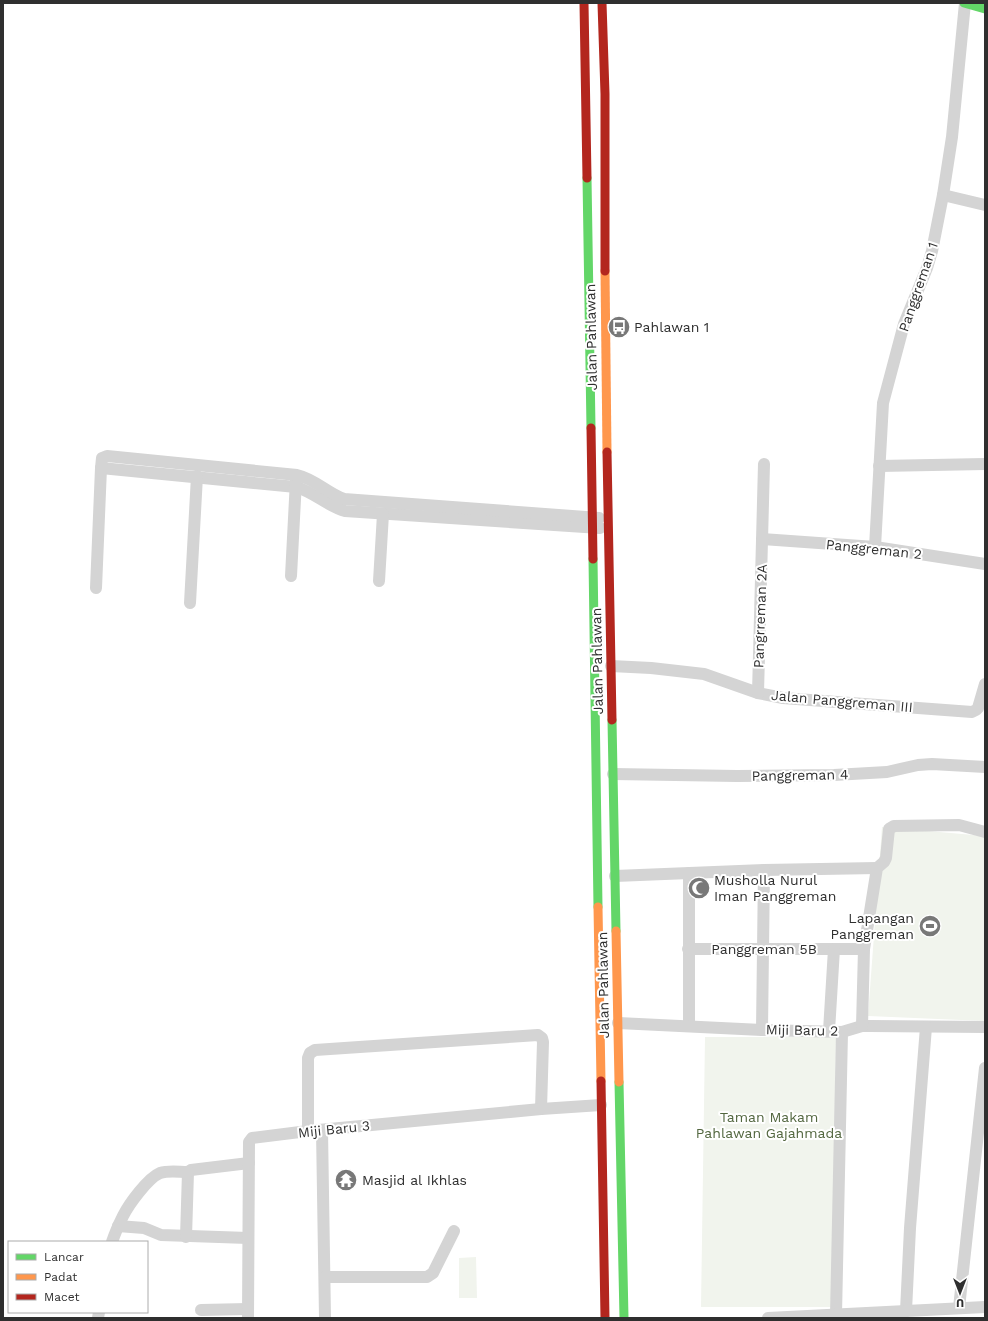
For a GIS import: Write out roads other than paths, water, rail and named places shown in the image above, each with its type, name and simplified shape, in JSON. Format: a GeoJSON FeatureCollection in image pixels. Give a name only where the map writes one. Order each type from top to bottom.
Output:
{"type":"FeatureCollection","features":[{"type":"Feature","properties":{"kind":"main road","name":"Jalan Pahlawan"},"geometry":{"type":"LineString","coordinates":[[584,3],[596,744],[599,1106],[605,1318]]}},
{"type":"Feature","properties":{"kind":"main road","name":"Jalan Pahlawan"},"geometry":{"type":"LineString","coordinates":[[602,3],[605,94],[605,357],[624,1318]]}},
{"type":"Feature","properties":{"kind":"main road"},"geometry":{"type":"LineString","coordinates":[[965,3],[981,6]]}},
{"type":"Feature","properties":{"kind":"main road"},"geometry":{"type":"LineString","coordinates":[[590,357],[605,357]]}},
{"type":"Feature","properties":{"kind":"main road"},"geometry":{"type":"LineString","coordinates":[[596,744],[613,745]]}},
{"type":"Feature","properties":{"kind":"street","name":"Panggreman 1"},"geometry":{"type":"LineString","coordinates":[[875,547],[884,403],[888,382],[904,324],[927,268],[932,251],[952,137],[965,3]]}},
{"type":"Feature","properties":{"kind":"street"},"geometry":{"type":"LineString","coordinates":[[943,195],[985,205]]}},
{"type":"Feature","properties":{"kind":"street"},"geometry":{"type":"LineString","coordinates":[[96,588],[100,468],[102,458],[107,456],[296,481],[309,492],[337,509],[345,511],[383,514],[608,523]]}},
{"type":"Feature","properties":{"kind":"street","name":"Pangrreman 2A"},"geometry":{"type":"LineString","coordinates":[[758,693],[764,464]]}},
{"type":"Feature","properties":{"kind":"street"},"geometry":{"type":"LineString","coordinates":[[879,466],[985,464]]}},
{"type":"Feature","properties":{"kind":"street"},"geometry":{"type":"LineString","coordinates":[[100,468],[197,476],[296,481],[310,479],[336,496],[344,499],[592,523]]}},
{"type":"Feature","properties":{"kind":"street"},"geometry":{"type":"LineString","coordinates":[[190,603],[197,476]]}},
{"type":"Feature","properties":{"kind":"street"},"geometry":{"type":"LineString","coordinates":[[292,576],[296,481]]}},
{"type":"Feature","properties":{"kind":"street"},"geometry":{"type":"LineString","coordinates":[[379,581],[383,514]]}},
{"type":"Feature","properties":{"kind":"street","name":"Panggreman 2"},"geometry":{"type":"LineString","coordinates":[[762,539],[875,547],[985,564]]}},
{"type":"Feature","properties":{"kind":"street","name":"Jalan Panggreman III"},"geometry":{"type":"LineString","coordinates":[[611,666],[650,668],[704,674],[758,693],[783,698],[972,712],[978,708],[985,684]]}},
{"type":"Feature","properties":{"kind":"street","name":"Panggreman 4"},"geometry":{"type":"LineString","coordinates":[[613,774],[737,776],[834,775],[887,772],[918,765],[932,764],[985,767]]}},
{"type":"Feature","properties":{"kind":"street"},"geometry":{"type":"LineString","coordinates":[[862,1026],[864,949],[877,868],[885,860],[888,831],[891,826],[959,825],[985,832]]}},
{"type":"Feature","properties":{"kind":"street"},"geometry":{"type":"LineString","coordinates":[[615,876],[764,870],[877,868]]}},
{"type":"Feature","properties":{"kind":"street"},"geometry":{"type":"LineString","coordinates":[[762,1030],[764,870]]}},
{"type":"Feature","properties":{"kind":"street"},"geometry":{"type":"LineString","coordinates":[[688,873],[689,1026]]}},
{"type":"Feature","properties":{"kind":"street","name":"Panggreman 5B"},"geometry":{"type":"LineString","coordinates":[[688,949],[864,949]]}},
{"type":"Feature","properties":{"kind":"street"},"geometry":{"type":"LineString","coordinates":[[829,1031],[834,949]]}},
{"type":"Feature","properties":{"kind":"street","name":"Miji Baru 2"},"geometry":{"type":"LineString","coordinates":[[618,1023],[762,1030],[842,1032],[862,1026],[985,1027]]}},
{"type":"Feature","properties":{"kind":"street"},"geometry":{"type":"LineString","coordinates":[[906,1311],[910,1228],[926,1027]]}},
{"type":"Feature","properties":{"kind":"street"},"geometry":{"type":"LineString","coordinates":[[836,1315],[842,1032]]}},
{"type":"Feature","properties":{"kind":"street"},"geometry":{"type":"LineString","coordinates":[[308,1131],[308,1058],[310,1053],[315,1050],[538,1035],[542,1038],[543,1042],[541,1109]]}},
{"type":"Feature","properties":{"kind":"street"},"geometry":{"type":"LineString","coordinates":[[959,1308],[985,1068]]}},
{"type":"Feature","properties":{"kind":"street","name":"Miji Baru 3"},"geometry":{"type":"LineString","coordinates":[[248,1314],[249,1142],[252,1138],[308,1131],[541,1109],[599,1106]]}},
{"type":"Feature","properties":{"kind":"street"},"geometry":{"type":"LineString","coordinates":[[322,1130],[325,1318]]}},
{"type":"Feature","properties":{"kind":"street"},"geometry":{"type":"LineString","coordinates":[[112,1241],[123,1215],[138,1195],[156,1176],[165,1172],[188,1172],[191,1170],[249,1163]]}},
{"type":"Feature","properties":{"kind":"street"},"geometry":{"type":"LineString","coordinates":[[187,1237],[188,1172]]}},
{"type":"Feature","properties":{"kind":"street"},"geometry":{"type":"LineString","coordinates":[[118,1226],[144,1228],[161,1235],[248,1238]]}},
{"type":"Feature","properties":{"kind":"street"},"geometry":{"type":"LineString","coordinates":[[324,1277],[427,1277],[433,1273],[454,1231]]}},
{"type":"Feature","properties":{"kind":"street"},"geometry":{"type":"LineString","coordinates":[[768,1318],[985,1307]]}},
{"type":"Feature","properties":{"kind":"street"},"geometry":{"type":"LineString","coordinates":[[201,1310],[248,1314]]}},
{"type":"Feature","properties":{"kind":"place","name":"Pahlawan 1"},"geometry":{"type":"Point","coordinates":[619,327]}},
{"type":"Feature","properties":{"kind":"place","name":"Musholla Nurul Iman Panggreman"},"geometry":{"type":"Point","coordinates":[699,888]}},
{"type":"Feature","properties":{"kind":"place","name":"Lapangan Panggreman"},"geometry":{"type":"Point","coordinates":[930,926]}},
{"type":"Feature","properties":{"kind":"place","name":"Masjid al Ikhlas"},"geometry":{"type":"Point","coordinates":[346,1180]}},
{"type":"Feature","properties":{"kind":"park label","name":"Taman Makam Pahlawan Gajahmada"},"geometry":{"type":"Point","coordinates":[769,1126]}}]}
